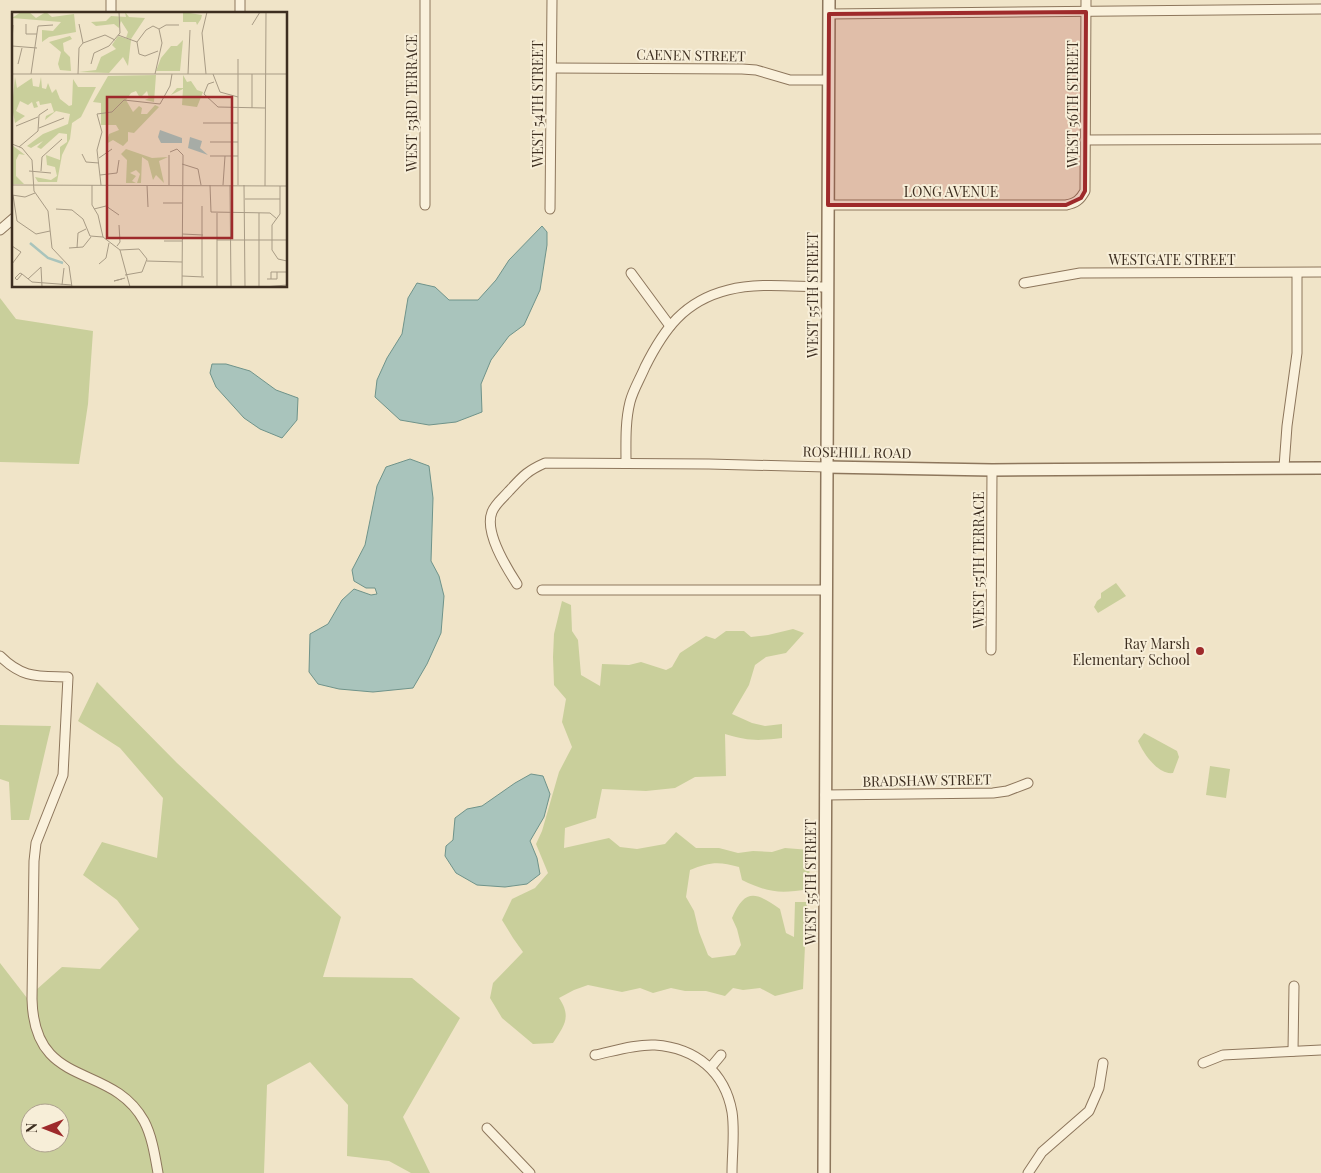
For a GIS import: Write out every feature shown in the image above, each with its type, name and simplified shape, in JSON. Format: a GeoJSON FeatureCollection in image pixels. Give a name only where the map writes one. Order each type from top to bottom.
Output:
{"type":"FeatureCollection","features":[{"type":"Feature","properties":{"kind":"street","name":"WEST 53RD TERRACE"},"geometry":{"type":"LineString","coordinates":[[424,206],[425,0]]}},
{"type":"Feature","properties":{"kind":"street","name":"WEST 54TH STREET"},"geometry":{"type":"LineString","coordinates":[[550,209],[552,0]]}},
{"type":"Feature","properties":{"kind":"street","name":"WEST 55TH STREET"},"geometry":{"type":"LineString","coordinates":[[824,1173],[829,0]]}},
{"type":"Feature","properties":{"kind":"street","name":"WEST 56TH STREET"},"geometry":{"type":"LineString","coordinates":[[1074,203],[1081,198],[1084,191],[1086,0]]}},
{"type":"Feature","properties":{"kind":"street"},"geometry":{"type":"LineString","coordinates":[[829,14],[1321,9]]}},
{"type":"Feature","properties":{"kind":"street","name":"CAENEN STREET"},"geometry":{"type":"LineString","coordinates":[[552,68],[742,69],[756,70],[790,80],[828,80]]}},
{"type":"Feature","properties":{"kind":"street"},"geometry":{"type":"LineString","coordinates":[[1085,140],[1321,139]]}},
{"type":"Feature","properties":{"kind":"street","name":"LONG AVENUE"},"geometry":{"type":"LineString","coordinates":[[828,206],[1066,205],[1074,203]]}},
{"type":"Feature","properties":{"kind":"street"},"geometry":{"type":"LineString","coordinates":[[0,230],[12,220]]}},
{"type":"Feature","properties":{"kind":"street","name":"WESTGATE STREET"},"geometry":{"type":"LineString","coordinates":[[1024,283],[1080,273],[1321,272]]}},
{"type":"Feature","properties":{"kind":"street"},"geometry":{"type":"LineString","coordinates":[[630,273],[670,326]]}},
{"type":"Feature","properties":{"kind":"street"},"geometry":{"type":"LineString","coordinates":[[1284,467],[1287,426],[1297,354],[1297,273]]}},
{"type":"Feature","properties":{"kind":"street"},"geometry":{"type":"LineString","coordinates":[[626,463],[627,424],[633,393],[661,337],[678,316],[697,302],[729,289],[750,286],[827,287]]}},
{"type":"Feature","properties":{"kind":"street","name":"ROSEHILL ROAD"},"geometry":{"type":"LineString","coordinates":[[517,584],[494,542],[490,524],[491,514],[495,506],[528,471],[545,463],[792,465],[992,470],[1321,468]]}},
{"type":"Feature","properties":{"kind":"street","name":"WEST 55TH TERRACE"},"geometry":{"type":"LineString","coordinates":[[991,650],[992,470]]}},
{"type":"Feature","properties":{"kind":"street"},"geometry":{"type":"LineString","coordinates":[[542,590],[826,590]]}},
{"type":"Feature","properties":{"kind":"street"},"geometry":{"type":"LineString","coordinates":[[0,656],[14,669],[22,673],[33,676],[68,677],[63,775],[36,843],[34,862],[32,1016],[39,1039],[47,1052],[68,1068],[123,1096],[133,1106],[144,1121],[158,1173]]}},
{"type":"Feature","properties":{"kind":"street","name":"BRADSHAW STREET"},"geometry":{"type":"LineString","coordinates":[[825,795],[992,793],[1007,792],[1028,783]]}},
{"type":"Feature","properties":{"kind":"street"},"geometry":{"type":"LineString","coordinates":[[1293,1052],[1294,986]]}},
{"type":"Feature","properties":{"kind":"street"},"geometry":{"type":"LineString","coordinates":[[595,1055],[654,1045],[673,1048],[687,1053],[702,1060],[711,1067],[729,1100],[732,1114],[732,1173]]}},
{"type":"Feature","properties":{"kind":"street"},"geometry":{"type":"LineString","coordinates":[[1203,1063],[1223,1055],[1321,1050]]}},
{"type":"Feature","properties":{"kind":"street"},"geometry":{"type":"LineString","coordinates":[[711,1067],[721,1055]]}},
{"type":"Feature","properties":{"kind":"street"},"geometry":{"type":"LineString","coordinates":[[1028,1173],[1042,1152],[1089,1111],[1099,1088],[1103,1063]]}},
{"type":"Feature","properties":{"kind":"street"},"geometry":{"type":"LineString","coordinates":[[487,1128],[530,1173]]}},
{"type":"Feature","properties":{"kind":"highlighted area"},"geometry":{"type":"Polygon","coordinates":[[[1086,12],[1085,191],[1081,198],[1066,205],[828,205],[829,14],[1086,12]]]}},
{"type":"Feature","properties":{"kind":"green space"},"geometry":{"type":"Polygon","coordinates":[[[0,298],[16,319],[93,331],[88,404],[79,464],[0,462],[0,298]]]}},
{"type":"Feature","properties":{"kind":"green space"},"geometry":{"type":"Polygon","coordinates":[[[1116,583],[1126,596],[1098,613],[1094,607],[1101,598],[1101,593],[1116,583]]]}},
{"type":"Feature","properties":{"kind":"green space"},"geometry":{"type":"Polygon","coordinates":[[[562,601],[571,605],[572,631],[578,640],[581,675],[600,686],[602,664],[629,665],[641,662],[666,670],[672,667],[680,653],[706,636],[715,639],[726,631],[744,631],[751,637],[793,629],[804,633],[786,653],[766,657],[755,665],[749,685],[732,714],[752,723],[765,726],[782,724],[782,738],[753,740],[725,734],[726,776],[695,777],[675,788],[646,791],[602,789],[596,818],[565,828],[564,848],[609,838],[620,847],[637,849],[665,844],[676,832],[696,848],[719,848],[738,853],[753,851],[772,852],[785,848],[810,850],[809,889],[790,892],[767,890],[742,880],[739,867],[714,863],[690,870],[686,897],[694,911],[699,932],[708,955],[712,958],[735,955],[741,945],[732,918],[737,908],[747,897],[758,896],[780,909],[786,933],[794,937],[795,902],[807,902],[803,989],[775,996],[760,988],[743,990],[733,988],[725,996],[706,991],[685,991],[671,988],[653,993],[640,988],[622,992],[588,985],[559,998],[566,1016],[563,1026],[553,1043],[533,1044],[502,1018],[490,998],[493,983],[523,952],[502,920],[512,899],[535,888],[548,873],[536,844],[542,831],[559,772],[572,747],[562,722],[566,699],[554,685],[554,634],[562,601]]]}},
{"type":"Feature","properties":{"kind":"green space"},"geometry":{"type":"Polygon","coordinates":[[[97,682],[177,763],[341,917],[323,977],[412,978],[460,1018],[403,1117],[430,1173],[411,1173],[389,1161],[347,1156],[348,1105],[310,1062],[267,1085],[264,1173],[0,1173],[0,963],[27,998],[62,967],[100,969],[139,929],[117,900],[83,875],[102,842],[157,858],[163,798],[120,748],[78,721],[97,682]]]}},
{"type":"Feature","properties":{"kind":"green space"},"geometry":{"type":"Polygon","coordinates":[[[0,725],[51,726],[29,820],[11,820],[9,782],[0,779],[0,725]]]}},
{"type":"Feature","properties":{"kind":"green space"},"geometry":{"type":"Polygon","coordinates":[[[1144,733],[1177,751],[1179,757],[1173,773],[1162,771],[1147,757],[1138,741],[1144,733]]]}},
{"type":"Feature","properties":{"kind":"green space"},"geometry":{"type":"Polygon","coordinates":[[[1210,766],[1230,769],[1226,798],[1206,795],[1210,766]]]}},
{"type":"Feature","properties":{"kind":"water"},"geometry":{"type":"Polygon","coordinates":[[[542,226],[547,232],[547,245],[540,290],[524,325],[509,336],[491,360],[481,384],[482,412],[456,422],[429,425],[400,420],[375,397],[377,380],[387,358],[402,334],[408,298],[417,283],[435,287],[449,300],[478,300],[496,280],[509,260],[542,226]]]}},
{"type":"Feature","properties":{"kind":"water"},"geometry":{"type":"Polygon","coordinates":[[[212,364],[226,364],[250,371],[276,390],[298,398],[297,420],[282,438],[260,429],[244,418],[216,387],[210,373],[212,364]]]}},
{"type":"Feature","properties":{"kind":"water"},"geometry":{"type":"Polygon","coordinates":[[[410,459],[429,466],[433,498],[431,561],[439,576],[444,596],[441,633],[427,664],[413,688],[373,692],[339,689],[318,684],[309,672],[310,634],[328,624],[342,600],[354,589],[371,595],[377,594],[375,588],[366,588],[354,581],[352,570],[365,545],[377,486],[386,467],[410,459]]]}},
{"type":"Feature","properties":{"kind":"water"},"geometry":{"type":"Polygon","coordinates":[[[531,774],[543,776],[550,794],[544,817],[530,841],[537,858],[540,874],[527,884],[505,887],[477,885],[456,873],[445,856],[446,846],[453,840],[455,818],[467,809],[482,806],[531,774]]]}},
{"type":"Feature","properties":{"kind":"place","name":"Ray Marsh Elementary School"},"geometry":{"type":"Point","coordinates":[1200,651]}}]}
